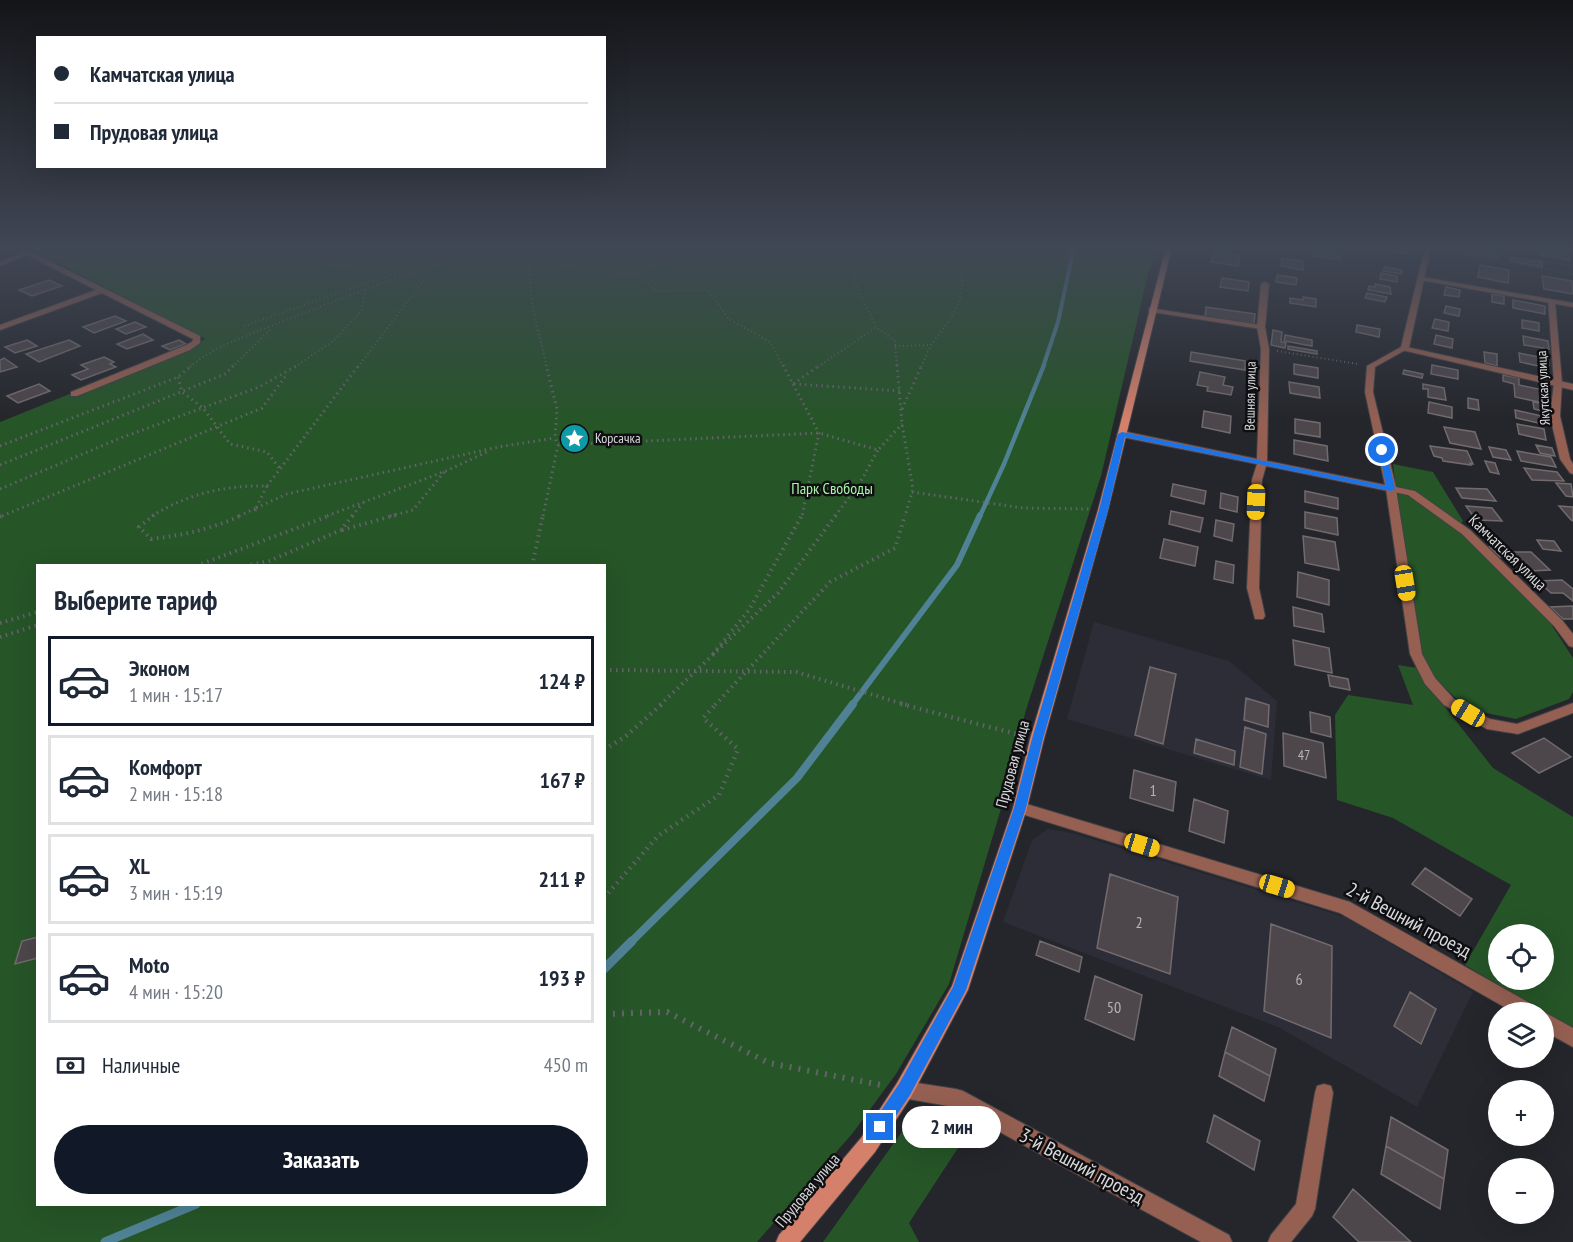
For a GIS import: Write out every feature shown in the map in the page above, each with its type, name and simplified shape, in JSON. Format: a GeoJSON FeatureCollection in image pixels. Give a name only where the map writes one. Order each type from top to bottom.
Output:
{"type":"FeatureCollection","features":[{"type":"Feature","properties":{"kind":"main road","name":"Прудовая улица"},"geometry":{"type":"LineString","coordinates":[[786,1242],[867,1145],[904,1089],[959,990],[1020,808],[1037,739],[1103,510],[1153,305]]}},
{"type":"Feature","properties":{"kind":"street"},"geometry":{"type":"LineString","coordinates":[[0,328],[62,305]]}},
{"type":"Feature","properties":{"kind":"street"},"geometry":{"type":"LineString","coordinates":[[74,394],[196,343],[197,338],[129,305]]}},
{"type":"Feature","properties":{"kind":"street","name":"Вешняя улица"},"geometry":{"type":"LineString","coordinates":[[1259,616],[1253,588],[1257,480],[1262,464],[1265,349],[1261,327],[1263,305]]}},
{"type":"Feature","properties":{"kind":"street"},"geometry":{"type":"LineString","coordinates":[[1405,348],[1416,305]]}},
{"type":"Feature","properties":{"kind":"street","name":"Якутская улица"},"geometry":{"type":"LineString","coordinates":[[1551,305],[1558,383],[1555,416],[1565,459],[1573,471]]}},
{"type":"Feature","properties":{"kind":"street"},"geometry":{"type":"LineString","coordinates":[[1152,310],[1261,327]]}},
{"type":"Feature","properties":{"kind":"street"},"geometry":{"type":"LineString","coordinates":[[1573,387],[1405,348],[1371,366],[1369,392],[1391,489],[1416,654],[1430,681],[1449,702],[1487,724],[1518,729],[1573,708]]}},
{"type":"Feature","properties":{"kind":"street","name":"Камчатская улица"},"geometry":{"type":"LineString","coordinates":[[1122,434],[1411,493],[1466,532],[1558,623],[1573,643]]}},
{"type":"Feature","properties":{"kind":"street","name":"2-й Вешний проезд"},"geometry":{"type":"LineString","coordinates":[[1020,808],[1344,907],[1511,1002]]}},
{"type":"Feature","properties":{"kind":"street"},"geometry":{"type":"LineString","coordinates":[[1554,1027],[1573,1038]]}},
{"type":"Feature","properties":{"kind":"street","name":"3-й Вешний проезд"},"geometry":{"type":"LineString","coordinates":[[904,1089],[956,1098],[1222,1242]]}},
{"type":"Feature","properties":{"kind":"street"},"geometry":{"type":"LineString","coordinates":[[1278,1242],[1305,1209],[1324,1093]]}},
{"type":"Feature","properties":{"kind":"path"},"geometry":{"type":"LineString","coordinates":[[244,326],[302,305]]}},
{"type":"Feature","properties":{"kind":"path"},"geometry":{"type":"LineString","coordinates":[[0,446],[178,377],[201,357],[327,305]]}},
{"type":"Feature","properties":{"kind":"path"},"geometry":{"type":"LineString","coordinates":[[0,489],[118,439],[259,387],[289,371],[333,341],[362,309],[363,305]]}},
{"type":"Feature","properties":{"kind":"path"},"geometry":{"type":"LineString","coordinates":[[255,511],[267,486],[280,468],[404,305]]}},
{"type":"Feature","properties":{"kind":"path"},"geometry":{"type":"LineString","coordinates":[[532,305],[557,409],[555,438],[558,444],[532,564]]}},
{"type":"Feature","properties":{"kind":"path"},"geometry":{"type":"LineString","coordinates":[[698,671],[750,610],[804,512],[819,433],[770,342],[729,319],[718,305]]}},
{"type":"Feature","properties":{"kind":"path"},"geometry":{"type":"LineString","coordinates":[[606,896],[658,836],[719,795],[738,749],[703,718],[830,582],[895,548],[912,492],[902,424],[896,346],[895,341],[876,327],[865,305]]}},
{"type":"Feature","properties":{"kind":"path"},"geometry":{"type":"LineString","coordinates":[[902,410],[932,345],[958,305]]}},
{"type":"Feature","properties":{"kind":"path"},"geometry":{"type":"LineString","coordinates":[[0,465],[225,374],[274,326]]}},
{"type":"Feature","properties":{"kind":"path"},"geometry":{"type":"LineString","coordinates":[[793,384],[876,327]]}},
{"type":"Feature","properties":{"kind":"path"},"geometry":{"type":"LineString","coordinates":[[896,346],[932,345]]}},
{"type":"Feature","properties":{"kind":"path"},"geometry":{"type":"LineString","coordinates":[[1265,349],[1371,366]]}},
{"type":"Feature","properties":{"kind":"path"},"geometry":{"type":"LineString","coordinates":[[0,517],[262,408],[289,371]]}},
{"type":"Feature","properties":{"kind":"path"},"geometry":{"type":"LineString","coordinates":[[178,377],[182,392],[203,408],[230,444],[267,452],[280,468]]}},
{"type":"Feature","properties":{"kind":"path"},"geometry":{"type":"LineString","coordinates":[[793,384],[901,391]]}},
{"type":"Feature","properties":{"kind":"path"},"geometry":{"type":"LineString","coordinates":[[606,749],[626,736],[698,671],[778,593],[858,486],[878,450],[902,424]]}},
{"type":"Feature","properties":{"kind":"path"},"geometry":{"type":"LineString","coordinates":[[558,444],[819,433],[878,450]]}},
{"type":"Feature","properties":{"kind":"path"},"geometry":{"type":"LineString","coordinates":[[267,486],[246,485],[210,490],[153,514],[139,527],[151,539],[186,535],[218,526],[255,511],[287,494],[498,447],[555,438]]}},
{"type":"Feature","properties":{"kind":"path"},"geometry":{"type":"LineString","coordinates":[[201,564],[446,471],[498,447]]}},
{"type":"Feature","properties":{"kind":"path"},"geometry":{"type":"LineString","coordinates":[[255,564],[269,561],[341,530],[414,510],[446,471]]}},
{"type":"Feature","properties":{"kind":"path"},"geometry":{"type":"LineString","coordinates":[[912,492],[998,505],[1103,510]]}},
{"type":"Feature","properties":{"kind":"path"},"geometry":{"type":"LineString","coordinates":[[341,530],[364,502]]}},
{"type":"Feature","properties":{"kind":"path"},"geometry":{"type":"LineString","coordinates":[[0,623],[36,613]]}},
{"type":"Feature","properties":{"kind":"path"},"geometry":{"type":"LineString","coordinates":[[0,637],[36,626]]}},
{"type":"Feature","properties":{"kind":"path"},"geometry":{"type":"LineString","coordinates":[[606,670],[796,672],[861,693],[1037,739]]}},
{"type":"Feature","properties":{"kind":"path"},"geometry":{"type":"LineString","coordinates":[[606,1014],[667,1012],[769,1063],[904,1089]]}},
{"type":"Feature","properties":{"kind":"shaded area"},"geometry":{"type":"Polygon","coordinates":[[[1094,622],[1229,661],[1277,701],[1271,780],[1067,719],[1094,622]]]}},
{"type":"Feature","properties":{"kind":"shaded area"},"geometry":{"type":"Polygon","coordinates":[[[1048,829],[1072,833],[1345,917],[1473,992],[1417,1107],[1278,1027],[1003,922],[1032,840],[1048,829]]]}},
{"type":"Feature","properties":{"kind":"green space","name":"Парк Свободы"},"geometry":{"type":"Polygon","coordinates":[[[139,305],[1141,305],[1101,476],[1026,710],[1000,812],[949,984],[896,1074],[852,1134],[757,1242],[0,1242],[0,422],[206,339],[139,305]]]}},
{"type":"Feature","properties":{"kind":"green space"},"geometry":{"type":"Polygon","coordinates":[[[1393,464],[1433,472],[1463,521],[1456,529],[1549,621],[1573,658],[1573,692],[1569,699],[1516,719],[1486,713],[1460,702],[1439,682],[1426,683],[1493,768],[1573,817],[1573,1029],[1554,1018],[1554,1002],[1527,1002],[1507,990],[1554,990],[1554,924],[1489,924],[1511,885],[1393,818],[1337,800],[1335,715],[1348,695],[1413,705],[1398,665],[1418,668],[1393,464]]]}},
{"type":"Feature","properties":{"kind":"green space"},"geometry":{"type":"Polygon","coordinates":[[[1488,925],[1488,979],[1465,965],[1488,925]]]}},
{"type":"Feature","properties":{"kind":"green space"},"geometry":{"type":"Polygon","coordinates":[[[919,1108],[971,1128],[909,1223],[919,1242],[823,1242],[919,1108]]]}},
{"type":"Feature","properties":{"kind":"building"},"geometry":{"type":"Polygon","coordinates":[[[1513,305],[1545,306],[1545,314],[1513,308],[1513,305]]]}},
{"type":"Feature","properties":{"kind":"building"},"geometry":{"type":"Polygon","coordinates":[[[1446,306],[1460,309],[1459,316],[1444,313],[1446,306]]]}},
{"type":"Feature","properties":{"kind":"building"},"geometry":{"type":"Polygon","coordinates":[[[1206,307],[1255,314],[1254,324],[1205,317],[1206,307]]]}},
{"type":"Feature","properties":{"kind":"building"},"geometry":{"type":"Polygon","coordinates":[[[115,316],[126,321],[94,333],[83,327],[115,316]]]}},
{"type":"Feature","properties":{"kind":"building"},"geometry":{"type":"Polygon","coordinates":[[[1435,319],[1449,322],[1448,331],[1432,328],[1435,319]]]}},
{"type":"Feature","properties":{"kind":"building"},"geometry":{"type":"Polygon","coordinates":[[[1522,320],[1539,323],[1539,331],[1522,328],[1522,320]]]}},
{"type":"Feature","properties":{"kind":"building"},"geometry":{"type":"Polygon","coordinates":[[[135,322],[146,327],[126,334],[116,329],[135,322]]]}},
{"type":"Feature","properties":{"kind":"building"},"geometry":{"type":"Polygon","coordinates":[[[1357,325],[1380,329],[1379,337],[1356,332],[1357,325]]]}},
{"type":"Feature","properties":{"kind":"building"},"geometry":{"type":"Polygon","coordinates":[[[1273,330],[1282,332],[1281,342],[1286,343],[1285,348],[1271,345],[1273,330]]]}},
{"type":"Feature","properties":{"kind":"building"},"geometry":{"type":"Polygon","coordinates":[[[143,334],[153,340],[127,349],[117,344],[143,334]]]}},
{"type":"Feature","properties":{"kind":"building"},"geometry":{"type":"Polygon","coordinates":[[[1285,335],[1312,340],[1312,346],[1284,341],[1285,335]]]}},
{"type":"Feature","properties":{"kind":"building"},"geometry":{"type":"Polygon","coordinates":[[[1436,335],[1453,339],[1452,348],[1434,344],[1436,335]]]}},
{"type":"Feature","properties":{"kind":"building"},"geometry":{"type":"Polygon","coordinates":[[[1523,336],[1548,341],[1549,349],[1524,345],[1523,336]]]}},
{"type":"Feature","properties":{"kind":"building"},"geometry":{"type":"Polygon","coordinates":[[[27,340],[37,346],[15,353],[5,347],[27,340]]]}},
{"type":"Feature","properties":{"kind":"building"},"geometry":{"type":"Polygon","coordinates":[[[69,340],[80,346],[39,362],[26,354],[69,340]]]}},
{"type":"Feature","properties":{"kind":"building"},"geometry":{"type":"Polygon","coordinates":[[[179,340],[186,344],[170,350],[162,346],[179,340]]]}},
{"type":"Feature","properties":{"kind":"building"},"geometry":{"type":"Polygon","coordinates":[[[1288,346],[1317,351],[1317,354],[1288,349],[1288,346]]]}},
{"type":"Feature","properties":{"kind":"building"},"geometry":{"type":"Polygon","coordinates":[[[1191,352],[1245,361],[1245,370],[1190,361],[1191,352]]]}},
{"type":"Feature","properties":{"kind":"building"},"geometry":{"type":"Polygon","coordinates":[[[1484,352],[1497,354],[1497,366],[1485,363],[1484,352]]]}},
{"type":"Feature","properties":{"kind":"building"},"geometry":{"type":"Polygon","coordinates":[[[1519,353],[1548,359],[1549,365],[1543,364],[1543,367],[1520,362],[1519,353]]]}},
{"type":"Feature","properties":{"kind":"building"},"geometry":{"type":"Polygon","coordinates":[[[104,357],[114,362],[110,364],[116,367],[81,380],[72,375],[88,369],[81,365],[104,357]]]}},
{"type":"Feature","properties":{"kind":"building"},"geometry":{"type":"Polygon","coordinates":[[[4,358],[17,367],[0,372],[0,360],[4,358]]]}},
{"type":"Feature","properties":{"kind":"building"},"geometry":{"type":"Polygon","coordinates":[[[1294,364],[1318,368],[1318,378],[1294,374],[1294,364]]]}},
{"type":"Feature","properties":{"kind":"building"},"geometry":{"type":"Polygon","coordinates":[[[1432,365],[1458,370],[1458,379],[1431,374],[1432,365]]]}},
{"type":"Feature","properties":{"kind":"building"},"geometry":{"type":"Polygon","coordinates":[[[1404,370],[1423,374],[1422,378],[1403,374],[1404,370]]]}},
{"type":"Feature","properties":{"kind":"building"},"geometry":{"type":"Polygon","coordinates":[[[1200,372],[1225,377],[1223,385],[1233,387],[1231,395],[1207,391],[1208,387],[1197,385],[1200,372]]]}},
{"type":"Feature","properties":{"kind":"building"},"geometry":{"type":"Polygon","coordinates":[[[1503,375],[1519,378],[1519,385],[1543,390],[1544,403],[1515,397],[1514,384],[1503,381],[1503,375]]]}},
{"type":"Feature","properties":{"kind":"building"},"geometry":{"type":"Polygon","coordinates":[[[1289,382],[1319,387],[1320,398],[1290,393],[1289,382]]]}},
{"type":"Feature","properties":{"kind":"building"},"geometry":{"type":"Polygon","coordinates":[[[39,384],[50,391],[18,403],[7,396],[39,384]]]}},
{"type":"Feature","properties":{"kind":"building"},"geometry":{"type":"Polygon","coordinates":[[[1423,384],[1444,388],[1446,400],[1428,397],[1428,389],[1423,389],[1423,384]]]}},
{"type":"Feature","properties":{"kind":"building"},"geometry":{"type":"Polygon","coordinates":[[[1468,398],[1478,400],[1479,410],[1468,408],[1468,398]]]}},
{"type":"Feature","properties":{"kind":"building"},"geometry":{"type":"Polygon","coordinates":[[[1429,402],[1452,407],[1452,418],[1428,413],[1429,402]]]}},
{"type":"Feature","properties":{"kind":"building"},"geometry":{"type":"Polygon","coordinates":[[[1533,402],[1545,404],[1546,412],[1534,409],[1533,402]]]}},
{"type":"Feature","properties":{"kind":"building"},"geometry":{"type":"Polygon","coordinates":[[[1515,410],[1542,416],[1543,424],[1516,418],[1515,410]]]}},
{"type":"Feature","properties":{"kind":"building"},"geometry":{"type":"Polygon","coordinates":[[[1204,411],[1231,416],[1230,433],[1202,427],[1204,411]]]}},
{"type":"Feature","properties":{"kind":"building"},"geometry":{"type":"Polygon","coordinates":[[[1295,419],[1320,423],[1320,437],[1295,433],[1295,419]]]}},
{"type":"Feature","properties":{"kind":"building"},"geometry":{"type":"Polygon","coordinates":[[[1517,424],[1544,429],[1546,440],[1519,434],[1517,424]]]}},
{"type":"Feature","properties":{"kind":"building"},"geometry":{"type":"Polygon","coordinates":[[[1444,427],[1475,432],[1481,449],[1450,443],[1444,427]]]}},
{"type":"Feature","properties":{"kind":"building"},"geometry":{"type":"Polygon","coordinates":[[[1294,440],[1327,446],[1328,461],[1294,454],[1294,440]]]}},
{"type":"Feature","properties":{"kind":"building"},"geometry":{"type":"Polygon","coordinates":[[[1536,445],[1552,448],[1555,456],[1540,453],[1536,445]]]}},
{"type":"Feature","properties":{"kind":"building"},"geometry":{"type":"Polygon","coordinates":[[[1430,446],[1467,451],[1473,464],[1443,461],[1442,458],[1434,456],[1430,446]]]}},
{"type":"Feature","properties":{"kind":"building"},"geometry":{"type":"Polygon","coordinates":[[[1489,447],[1506,450],[1511,460],[1493,457],[1489,447]]]}},
{"type":"Feature","properties":{"kind":"building"},"geometry":{"type":"Polygon","coordinates":[[[1517,451],[1551,457],[1556,467],[1521,461],[1517,451]]]}},
{"type":"Feature","properties":{"kind":"building"},"geometry":{"type":"Polygon","coordinates":[[[1485,461],[1495,463],[1499,474],[1490,472],[1485,461]]]}},
{"type":"Feature","properties":{"kind":"building"},"geometry":{"type":"Polygon","coordinates":[[[1524,468],[1557,472],[1564,481],[1532,480],[1524,468]]]}},
{"type":"Feature","properties":{"kind":"building"},"geometry":{"type":"Polygon","coordinates":[[[1556,483],[1571,484],[1573,497],[1566,496],[1556,483]]]}},
{"type":"Feature","properties":{"kind":"building"},"geometry":{"type":"Polygon","coordinates":[[[1173,484],[1206,491],[1204,504],[1171,496],[1173,484]]]}},
{"type":"Feature","properties":{"kind":"building"},"geometry":{"type":"Polygon","coordinates":[[[1456,488],[1487,489],[1496,501],[1462,498],[1456,488]]]}},
{"type":"Feature","properties":{"kind":"building"},"geometry":{"type":"Polygon","coordinates":[[[1305,491],[1338,498],[1338,509],[1305,502],[1305,491]]]}},
{"type":"Feature","properties":{"kind":"building"},"geometry":{"type":"Polygon","coordinates":[[[1221,493],[1238,497],[1237,512],[1220,508],[1221,493]]]}},
{"type":"Feature","properties":{"kind":"building"},"geometry":{"type":"Polygon","coordinates":[[[1466,506],[1492,508],[1502,521],[1476,520],[1466,506]]]}},
{"type":"Feature","properties":{"kind":"building"},"geometry":{"type":"Polygon","coordinates":[[[1559,506],[1573,507],[1573,521],[1571,520],[1559,506]]]}},
{"type":"Feature","properties":{"kind":"building"},"geometry":{"type":"Polygon","coordinates":[[[1171,511],[1203,518],[1200,532],[1169,524],[1171,511]]]}},
{"type":"Feature","properties":{"kind":"building"},"geometry":{"type":"Polygon","coordinates":[[[1305,512],[1337,518],[1338,535],[1305,528],[1305,512]]]}},
{"type":"Feature","properties":{"kind":"building"},"geometry":{"type":"Polygon","coordinates":[[[1216,520],[1234,524],[1232,541],[1214,536],[1216,520]]]}},
{"type":"Feature","properties":{"kind":"building"},"geometry":{"type":"Polygon","coordinates":[[[1303,536],[1335,542],[1339,570],[1305,563],[1303,536]]]}},
{"type":"Feature","properties":{"kind":"building"},"geometry":{"type":"Polygon","coordinates":[[[1164,539],[1198,547],[1195,566],[1160,558],[1164,539]]]}},
{"type":"Feature","properties":{"kind":"building"},"geometry":{"type":"Polygon","coordinates":[[[1537,540],[1554,541],[1561,551],[1543,549],[1537,540]]]}},
{"type":"Feature","properties":{"kind":"building"},"geometry":{"type":"Polygon","coordinates":[[[1501,546],[1512,556],[1500,557],[1489,547],[1501,546]]]}},
{"type":"Feature","properties":{"kind":"building"},"geometry":{"type":"Polygon","coordinates":[[[1511,552],[1531,552],[1550,570],[1530,571],[1511,552]]]}},
{"type":"Feature","properties":{"kind":"building"},"geometry":{"type":"Polygon","coordinates":[[[1216,561],[1234,565],[1233,583],[1214,579],[1216,561]]]}},
{"type":"Feature","properties":{"kind":"building"},"geometry":{"type":"Polygon","coordinates":[[[1298,572],[1329,580],[1329,605],[1297,597],[1298,572]]]}},
{"type":"Feature","properties":{"kind":"building"},"geometry":{"type":"Polygon","coordinates":[[[1562,580],[1573,589],[1573,601],[1563,593],[1551,593],[1538,581],[1562,580]]]}},
{"type":"Feature","properties":{"kind":"building"},"geometry":{"type":"Polygon","coordinates":[[[1573,606],[1573,619],[1563,619],[1550,607],[1573,606]]]}},
{"type":"Feature","properties":{"kind":"building"},"geometry":{"type":"Polygon","coordinates":[[[1293,607],[1322,614],[1324,632],[1294,626],[1293,607]]]}},
{"type":"Feature","properties":{"kind":"building"},"geometry":{"type":"Polygon","coordinates":[[[1293,640],[1329,648],[1332,673],[1295,665],[1293,640]]]}},
{"type":"Feature","properties":{"kind":"building"},"geometry":{"type":"Polygon","coordinates":[[[1150,667],[1176,674],[1163,744],[1135,735],[1150,667]]]}},
{"type":"Feature","properties":{"kind":"building"},"geometry":{"type":"Polygon","coordinates":[[[1328,675],[1348,679],[1350,690],[1330,686],[1328,675]]]}},
{"type":"Feature","properties":{"kind":"building"},"geometry":{"type":"Polygon","coordinates":[[[1246,698],[1269,705],[1268,727],[1244,720],[1246,698]]]}},
{"type":"Feature","properties":{"kind":"building"},"geometry":{"type":"Polygon","coordinates":[[[1310,712],[1330,717],[1331,737],[1311,732],[1310,712]]]}},
{"type":"Feature","properties":{"kind":"building"},"geometry":{"type":"Polygon","coordinates":[[[1245,727],[1266,734],[1262,774],[1240,767],[1245,727]]]}},
{"type":"Feature","properties":{"kind":"building"},"geometry":{"type":"Polygon","coordinates":[[[1283,733],[1323,743],[1326,778],[1284,766],[1283,733]]]}},
{"type":"Feature","properties":{"kind":"building"},"geometry":{"type":"Polygon","coordinates":[[[1544,738],[1571,757],[1539,773],[1512,753],[1544,738]]]}},
{"type":"Feature","properties":{"kind":"building"},"geometry":{"type":"Polygon","coordinates":[[[1196,739],[1235,751],[1234,765],[1194,753],[1196,739]]]}},
{"type":"Feature","properties":{"kind":"building"},"geometry":{"type":"Polygon","coordinates":[[[1134,770],[1176,782],[1173,811],[1130,798],[1134,770]]]}},
{"type":"Feature","properties":{"kind":"building"},"geometry":{"type":"Polygon","coordinates":[[[1194,799],[1228,811],[1224,843],[1189,831],[1194,799]]]}},
{"type":"Feature","properties":{"kind":"building"},"geometry":{"type":"Polygon","coordinates":[[[1425,868],[1472,899],[1460,916],[1412,884],[1425,868]]]}},
{"type":"Feature","properties":{"kind":"building"},"geometry":{"type":"Polygon","coordinates":[[[1110,874],[1178,897],[1170,974],[1097,948],[1110,874]]]}},
{"type":"Feature","properties":{"kind":"building"},"geometry":{"type":"Polygon","coordinates":[[[1271,924],[1332,946],[1331,1038],[1264,1011],[1271,924]]]}},
{"type":"Feature","properties":{"kind":"building"},"geometry":{"type":"Polygon","coordinates":[[[36,938],[36,959],[15,964],[22,941],[36,938]]]}},
{"type":"Feature","properties":{"kind":"building"},"geometry":{"type":"Polygon","coordinates":[[[1040,941],[1082,957],[1079,972],[1036,955],[1040,941]]]}},
{"type":"Feature","properties":{"kind":"building"},"geometry":{"type":"Polygon","coordinates":[[[1095,976],[1142,995],[1134,1040],[1085,1019],[1095,976]]]}},
{"type":"Feature","properties":{"kind":"building"},"geometry":{"type":"Polygon","coordinates":[[[1410,992],[1436,1009],[1421,1044],[1394,1026],[1410,992]]]}},
{"type":"Feature","properties":{"kind":"building"},"geometry":{"type":"Polygon","coordinates":[[[1232,1027],[1276,1049],[1270,1076],[1225,1052],[1232,1027]]]}},
{"type":"Feature","properties":{"kind":"building"},"geometry":{"type":"Polygon","coordinates":[[[1225,1052],[1270,1076],[1264,1101],[1219,1076],[1225,1052]]]}},
{"type":"Feature","properties":{"kind":"building"},"geometry":{"type":"Polygon","coordinates":[[[1214,1115],[1260,1141],[1254,1170],[1207,1142],[1214,1115]]]}},
{"type":"Feature","properties":{"kind":"building"},"geometry":{"type":"Polygon","coordinates":[[[1391,1117],[1448,1150],[1444,1179],[1386,1146],[1391,1117]]]}},
{"type":"Feature","properties":{"kind":"building"},"geometry":{"type":"Polygon","coordinates":[[[1386,1146],[1444,1179],[1440,1209],[1381,1174],[1386,1146]]]}},
{"type":"Feature","properties":{"kind":"building"},"geometry":{"type":"Polygon","coordinates":[[[1353,1189],[1411,1242],[1359,1242],[1333,1217],[1353,1189]]]}},
{"type":"Feature","properties":{"kind":"waterway"},"geometry":{"type":"LineString","coordinates":[[1043,367],[1062,305]]}},
{"type":"Feature","properties":{"kind":"waterway"},"geometry":{"type":"LineString","coordinates":[[980,516],[1004,464],[1044,365]]}},
{"type":"Feature","properties":{"kind":"waterway"},"geometry":{"type":"LineString","coordinates":[[852,705],[957,565],[980,515]]}},
{"type":"Feature","properties":{"kind":"waterway"},"geometry":{"type":"LineString","coordinates":[[630,943],[797,778],[853,704]]}},
{"type":"Feature","properties":{"kind":"waterway"},"geometry":{"type":"LineString","coordinates":[[606,967],[630,943]]}},
{"type":"Feature","properties":{"kind":"waterway"},"geometry":{"type":"LineString","coordinates":[[105,1242],[191,1206]]}},
{"type":"Feature","properties":{"kind":"place","name":"Корсачка"},"geometry":{"type":"Point","coordinates":[574,438]}},
{"type":"Feature","properties":{"kind":"route"},"geometry":{"type":"LineString","coordinates":[[880,1127],[904,1089],[959,990],[1020,808],[1122,434],[1391,489],[1382,450]]}}]}
